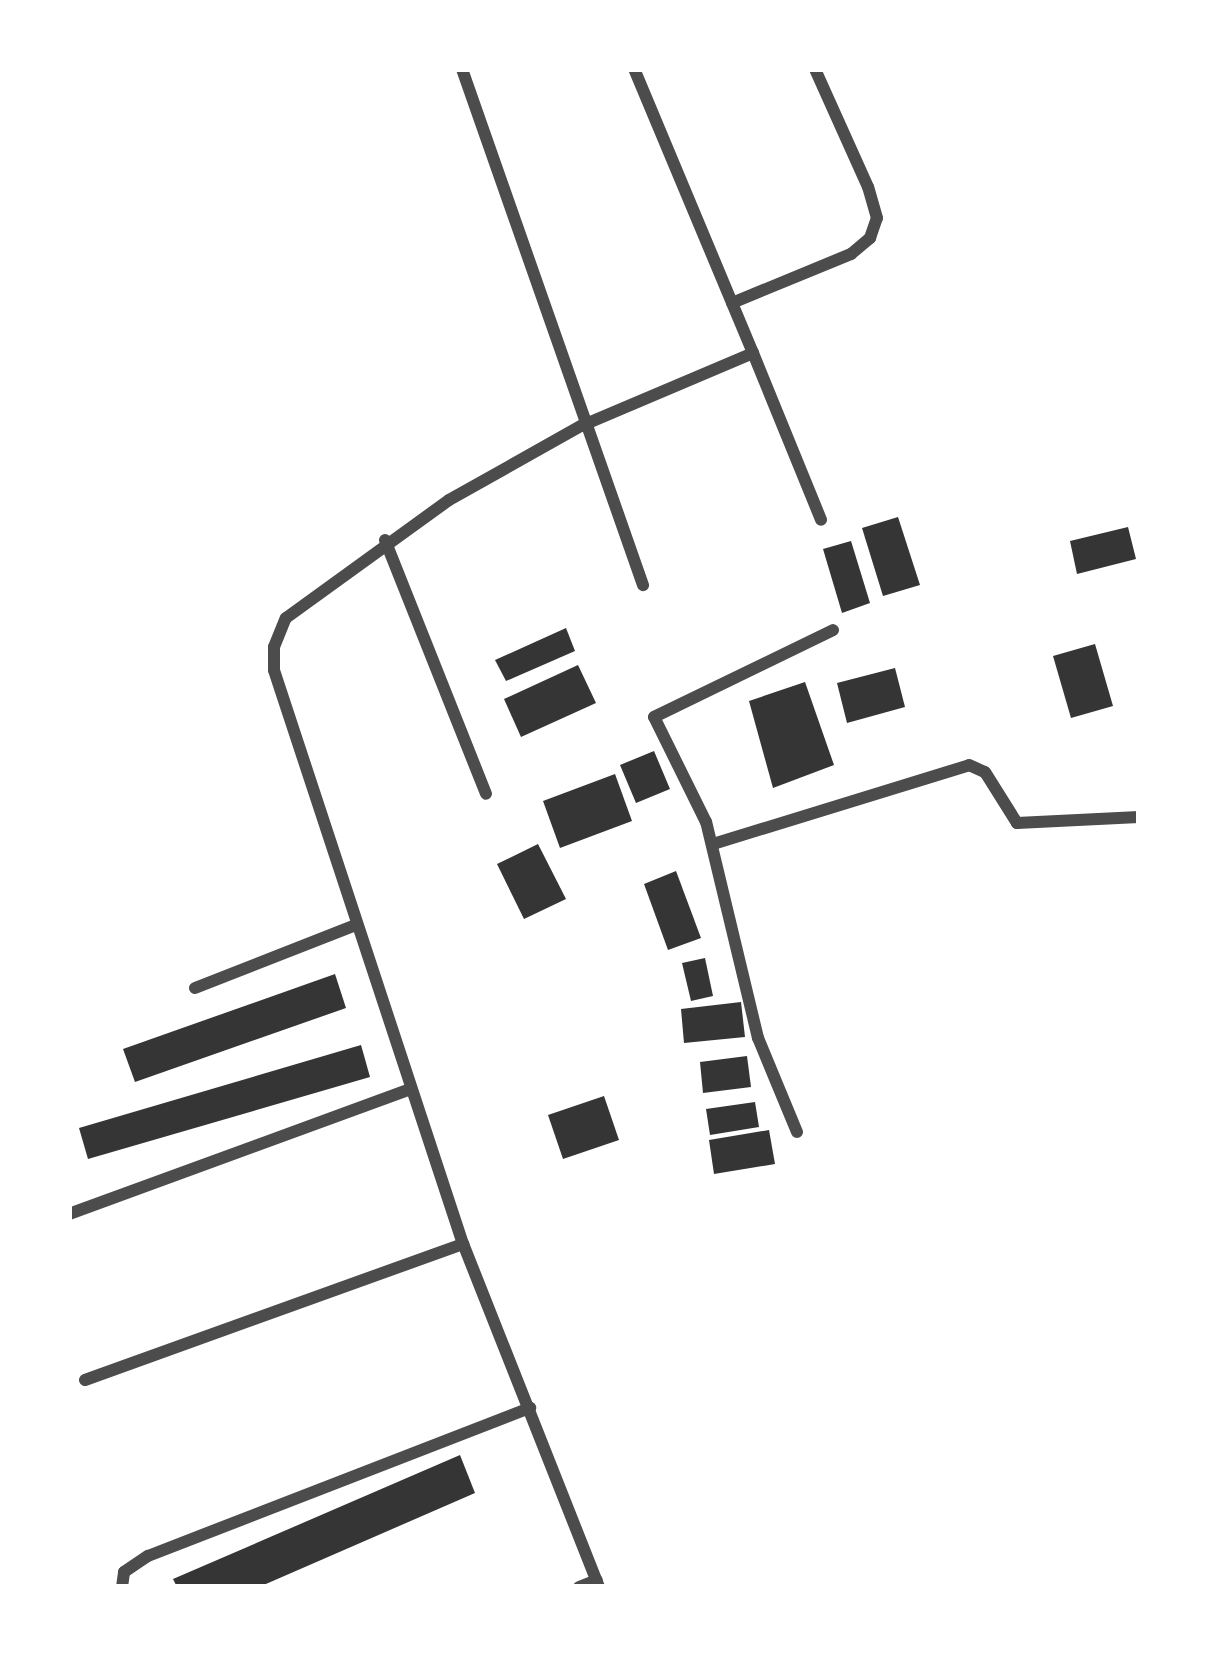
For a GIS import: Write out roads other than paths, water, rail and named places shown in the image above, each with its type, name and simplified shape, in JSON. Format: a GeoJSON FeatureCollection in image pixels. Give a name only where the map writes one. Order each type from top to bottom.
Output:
{"type":"FeatureCollection","features":[{"type":"Feature","properties":{"kind":"street"},"geometry":{"type":"LineString","coordinates":[[462,69],[581,426],[643,585]]}},
{"type":"Feature","properties":{"kind":"street"},"geometry":{"type":"LineString","coordinates":[[634,69],[821,520]]}},
{"type":"Feature","properties":{"kind":"street"},"geometry":{"type":"LineString","coordinates":[[732,303],[851,254],[870,238],[877,218],[868,188],[814,69]]}},
{"type":"Feature","properties":{"kind":"street"},"geometry":{"type":"LineString","coordinates":[[579,1587],[598,1584],[463,1244],[274,670],[274,646],[286,618],[386,540],[581,426],[753,352]]}},
{"type":"Feature","properties":{"kind":"street"},"geometry":{"type":"LineString","coordinates":[[386,540],[486,794]]}},
{"type":"Feature","properties":{"kind":"street"},"geometry":{"type":"LineString","coordinates":[[797,1132],[758,1038],[713,844],[654,716],[833,630]]}},
{"type":"Feature","properties":{"kind":"street"},"geometry":{"type":"LineString","coordinates":[[713,844],[969,765],[985,772],[1017,823],[1139,817]]}},
{"type":"Feature","properties":{"kind":"street"},"geometry":{"type":"LineString","coordinates":[[195,988],[356,925]]}},
{"type":"Feature","properties":{"kind":"street"},"geometry":{"type":"LineString","coordinates":[[69,1214],[410,1089]]}},
{"type":"Feature","properties":{"kind":"street"},"geometry":{"type":"LineString","coordinates":[[85,1380],[463,1244]]}},
{"type":"Feature","properties":{"kind":"street"},"geometry":{"type":"LineString","coordinates":[[122,1587],[124,1572],[148,1556],[530,1408]]}}]}
